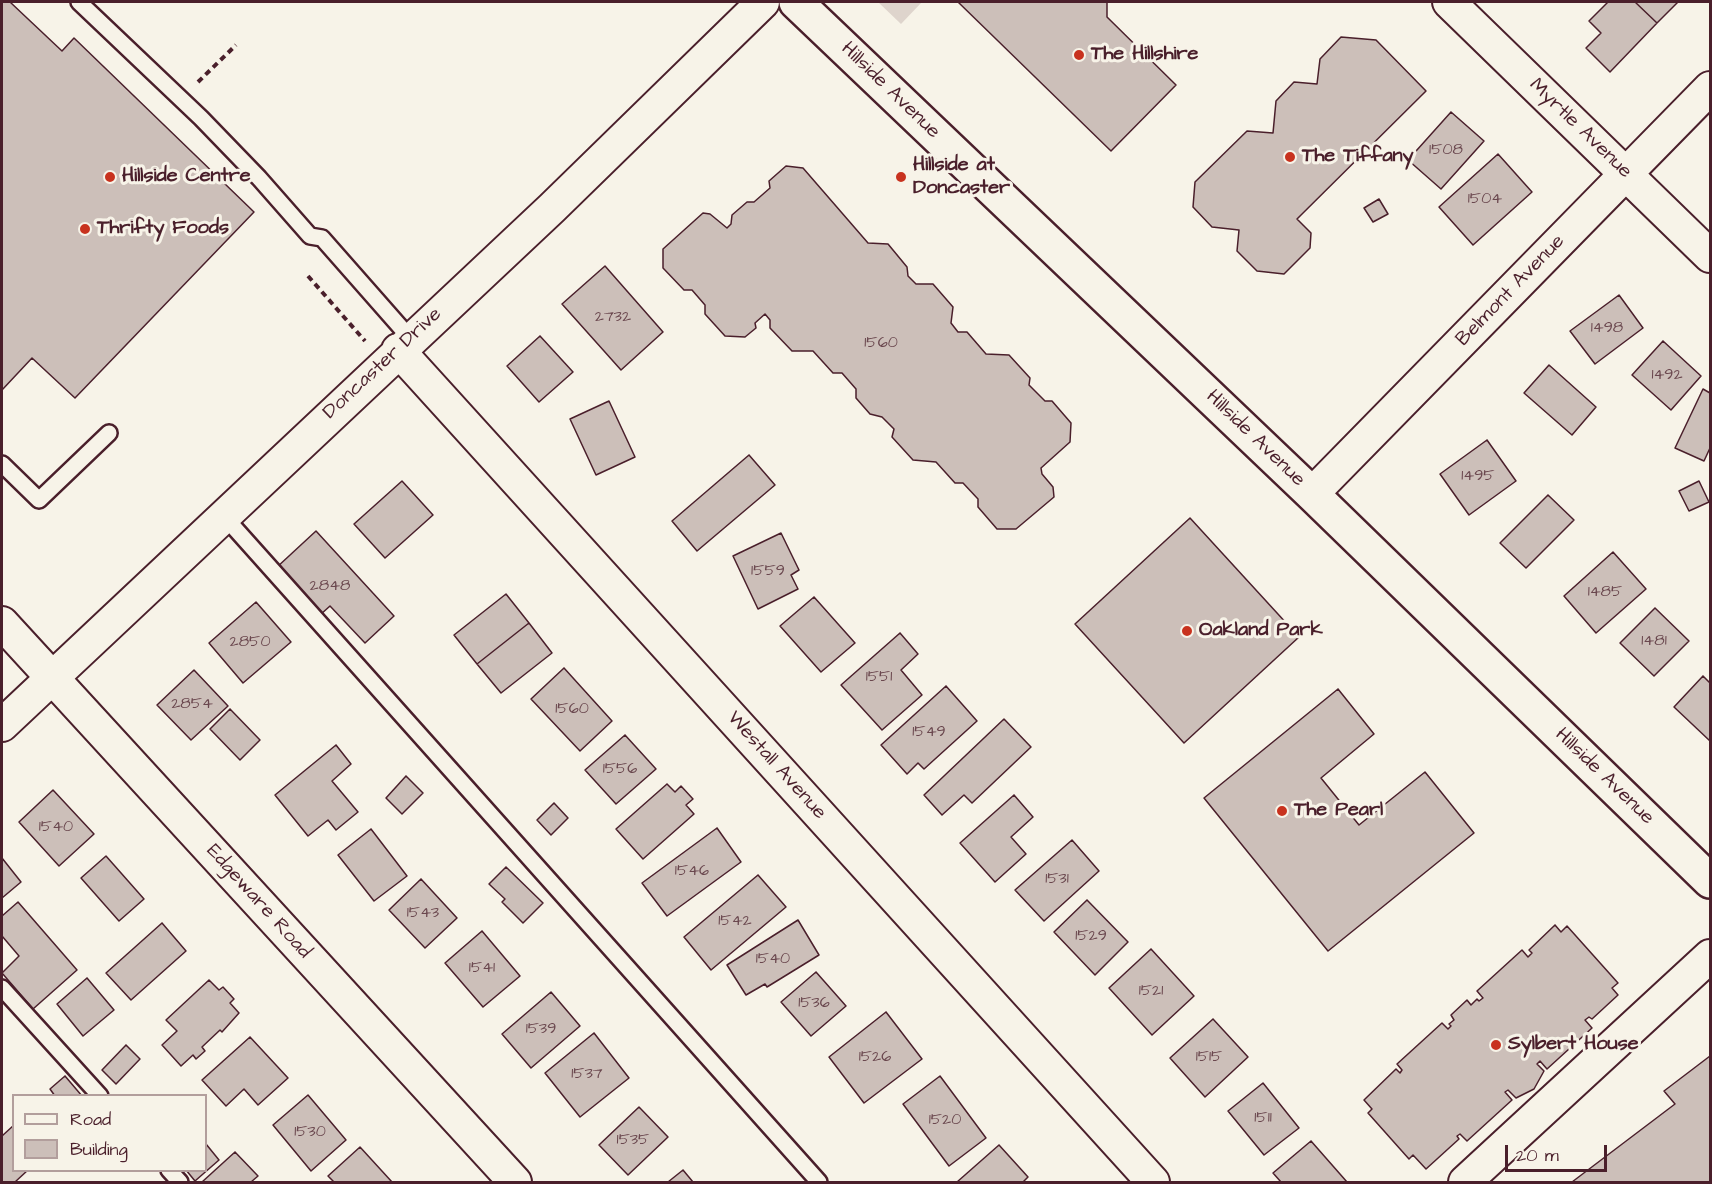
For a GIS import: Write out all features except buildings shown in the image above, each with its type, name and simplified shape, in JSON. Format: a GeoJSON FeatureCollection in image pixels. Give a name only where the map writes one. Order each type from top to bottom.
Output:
{"type":"FeatureCollection","features":[{"type":"Feature","properties":{"kind":"main road","name":"Hillside Avenue"},"geometry":{"type":"LineString","coordinates":[[796,2],[1312,494],[1710,881]]}},
{"type":"Feature","properties":{"kind":"street","name":"Doncaster Drive"},"geometry":{"type":"LineString","coordinates":[[2,725],[404,344],[552,208],[763,2]]}},
{"type":"Feature","properties":{"kind":"street","name":"Myrtle Avenue"},"geometry":{"type":"LineString","coordinates":[[1449,2],[1710,255]]}},
{"type":"Feature","properties":{"kind":"street","name":"Belmont Avenue"},"geometry":{"type":"LineString","coordinates":[[1312,494],[1710,88]]}},
{"type":"Feature","properties":{"kind":"street","name":"Westall Avenue"},"geometry":{"type":"LineString","coordinates":[[404,344],[1153,1182]]}},
{"type":"Feature","properties":{"kind":"street","name":"Edgeware Road"},"geometry":{"type":"LineString","coordinates":[[2,623],[515,1182]]}},
{"type":"Feature","properties":{"kind":"street"},"geometry":{"type":"LineString","coordinates":[[1465,1182],[1710,956]]}},
{"type":"Feature","properties":{"kind":"lane"},"geometry":{"type":"LineString","coordinates":[[79,2],[201,118],[260,178],[310,236],[322,238],[404,344]]}},
{"type":"Feature","properties":{"kind":"lane"},"geometry":{"type":"LineString","coordinates":[[2,464],[39,500],[109,433]]}},
{"type":"Feature","properties":{"kind":"lane"},"geometry":{"type":"LineString","coordinates":[[223,515],[819,1182]]}},
{"type":"Feature","properties":{"kind":"lane"},"geometry":{"type":"LineString","coordinates":[[2,988],[99,1094]]}},
{"type":"Feature","properties":{"kind":"path"},"geometry":{"type":"LineString","coordinates":[[199,82],[236,45]]}},
{"type":"Feature","properties":{"kind":"path"},"geometry":{"type":"LineString","coordinates":[[308,276],[366,342]]}},
{"type":"Feature","properties":{"kind":"shaded area"},"geometry":{"type":"Polygon","coordinates":[[[878,2],[922,2],[901,24],[878,2]]]}},
{"type":"Feature","properties":{"kind":"place","name":"The Hillshire"},"geometry":{"type":"Point","coordinates":[1079,55]}},
{"type":"Feature","properties":{"kind":"place","name":"The Tiffany"},"geometry":{"type":"Point","coordinates":[1290,157]}},
{"type":"Feature","properties":{"kind":"place","name":"Hillside Centre"},"geometry":{"type":"Point","coordinates":[110,177]}},
{"type":"Feature","properties":{"kind":"place","name":"Hillside at Doncaster"},"geometry":{"type":"Point","coordinates":[901,177]}},
{"type":"Feature","properties":{"kind":"place","name":"Thrifty Foods"},"geometry":{"type":"Point","coordinates":[85,229]}},
{"type":"Feature","properties":{"kind":"place","name":"Oakland Park"},"geometry":{"type":"Point","coordinates":[1187,631]}},
{"type":"Feature","properties":{"kind":"place","name":"The Pearl"},"geometry":{"type":"Point","coordinates":[1282,811]}},
{"type":"Feature","properties":{"kind":"place","name":"Sylbert House"},"geometry":{"type":"Point","coordinates":[1496,1045]}}]}
